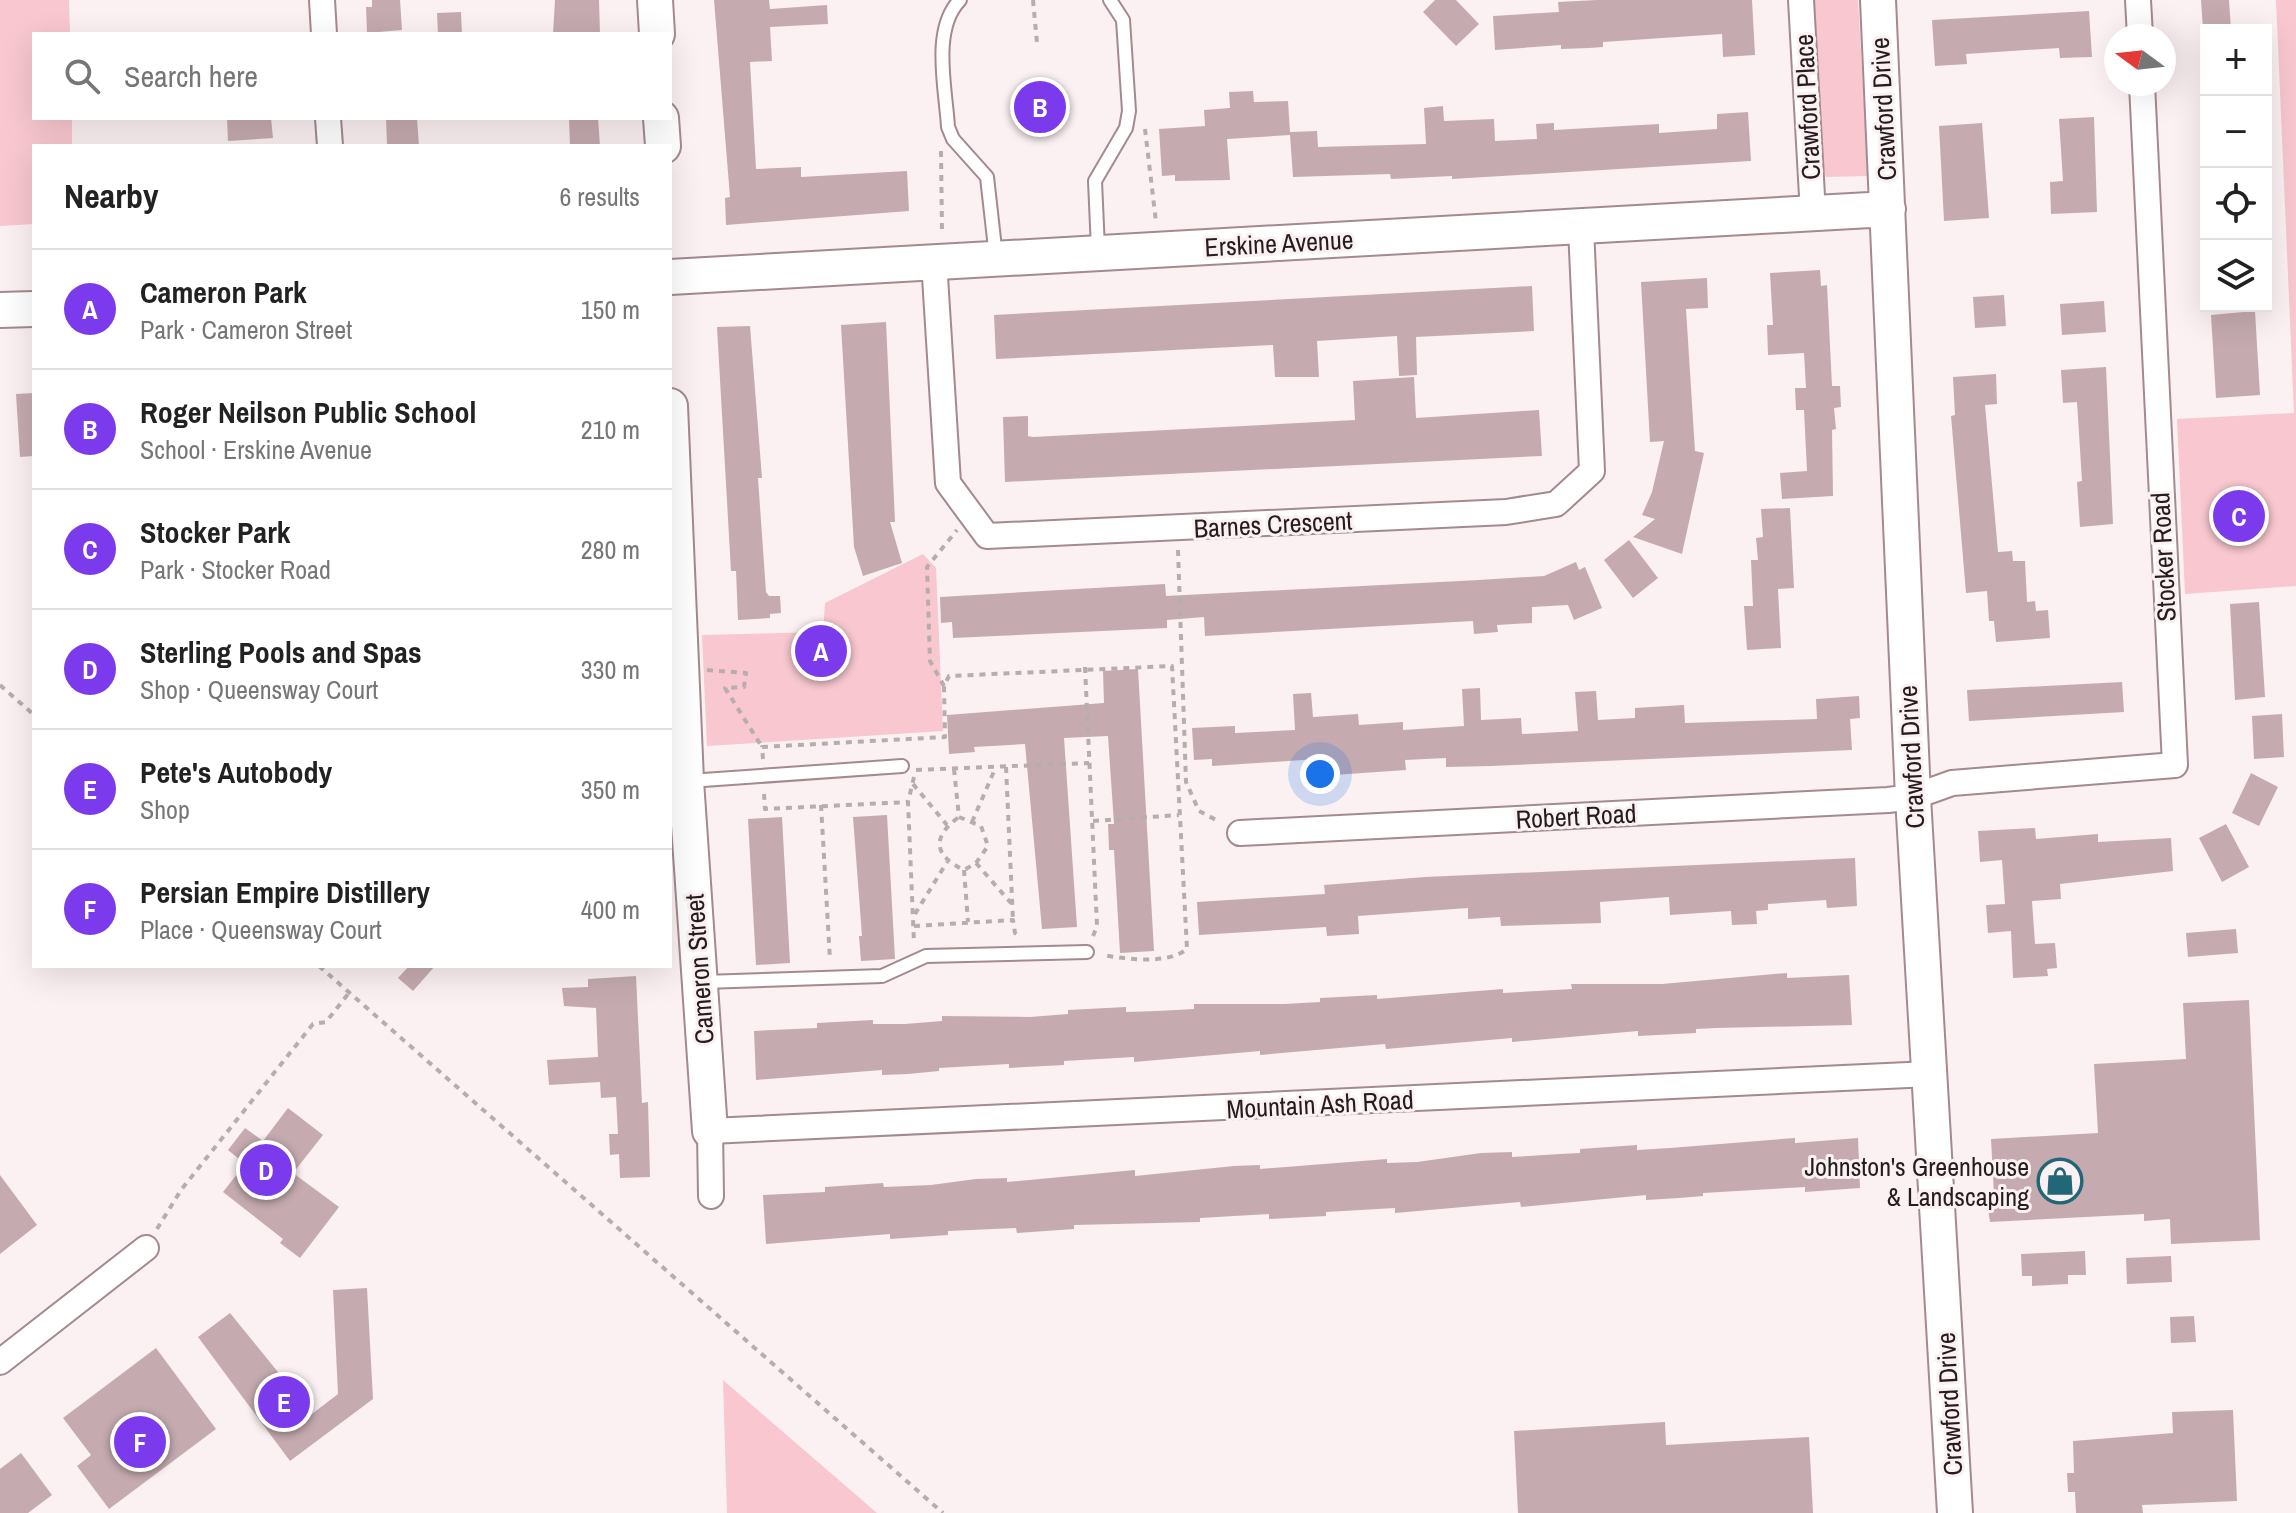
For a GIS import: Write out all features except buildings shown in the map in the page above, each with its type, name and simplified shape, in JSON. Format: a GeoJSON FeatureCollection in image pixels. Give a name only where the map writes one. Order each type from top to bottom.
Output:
{"type":"FeatureCollection","features":[{"type":"Feature","properties":{"kind":"street"},"geometry":{"type":"LineString","coordinates":[[322,0],[324,32]]}},
{"type":"Feature","properties":{"kind":"street"},"geometry":{"type":"LineString","coordinates":[[655,0],[657,32]]}},
{"type":"Feature","properties":{"kind":"street","name":"Crawford Place"},"geometry":{"type":"LineString","coordinates":[[1801,0],[1813,214]]}},
{"type":"Feature","properties":{"kind":"street","name":"Crawford Drive"},"geometry":{"type":"LineString","coordinates":[[1878,0],[1913,797],[1955,1513]]}},
{"type":"Feature","properties":{"kind":"street"},"geometry":{"type":"LineString","coordinates":[[2138,0],[2139,24]]}},
{"type":"Feature","properties":{"kind":"street","name":"Stocker Road"},"geometry":{"type":"LineString","coordinates":[[1913,797],[1952,783],[2175,765],[2143,96]]}},
{"type":"Feature","properties":{"kind":"street"},"geometry":{"type":"LineString","coordinates":[[328,120],[330,144]]}},
{"type":"Feature","properties":{"kind":"street"},"geometry":{"type":"LineString","coordinates":[[661,120],[663,144]]}},
{"type":"Feature","properties":{"kind":"street","name":"Erskine Avenue"},"geometry":{"type":"LineString","coordinates":[[672,277],[1888,209]]}},
{"type":"Feature","properties":{"kind":"street","name":"Barnes Crescent"},"geometry":{"type":"LineString","coordinates":[[934,261],[948,483],[987,536],[1476,514],[1556,504],[1592,471],[1581,228]]}},
{"type":"Feature","properties":{"kind":"street"},"geometry":{"type":"LineString","coordinates":[[0,310],[32,309]]}},
{"type":"Feature","properties":{"kind":"street","name":"Cameron Street"},"geometry":{"type":"LineString","coordinates":[[672,454],[686,781],[710,1131],[711,1196]]}},
{"type":"Feature","properties":{"kind":"street","name":"Robert Road"},"geometry":{"type":"LineString","coordinates":[[1240,833],[1913,797]]}},
{"type":"Feature","properties":{"kind":"street","name":"Mountain Ash Road"},"geometry":{"type":"LineString","coordinates":[[710,1131],[1930,1074]]}},
{"type":"Feature","properties":{"kind":"street"},"geometry":{"type":"LineString","coordinates":[[0,1362],[146,1248]]}},
{"type":"Feature","properties":{"kind":"lane"},"geometry":{"type":"LineString","coordinates":[[960,0],[952,8],[945,29],[948,127],[953,139],[987,177],[996,257]]}},
{"type":"Feature","properties":{"kind":"lane"},"geometry":{"type":"LineString","coordinates":[[1098,252],[1095,181],[1126,128],[1129,111],[1123,20],[1110,0]]}},
{"type":"Feature","properties":{"kind":"lane"},"geometry":{"type":"LineString","coordinates":[[686,781],[902,766]]}},
{"type":"Feature","properties":{"kind":"lane"},"geometry":{"type":"LineString","coordinates":[[701,982],[882,976],[926,956],[1087,952]]}},
{"type":"Feature","properties":{"kind":"path"},"geometry":{"type":"LineString","coordinates":[[1033,0],[1037,43]]}},
{"type":"Feature","properties":{"kind":"path"},"geometry":{"type":"LineString","coordinates":[[944,686],[930,661],[927,567],[970,514]]}},
{"type":"Feature","properties":{"kind":"path"},"geometry":{"type":"LineString","coordinates":[[1177,528],[1186,782],[1199,811],[1240,833]]}},
{"type":"Feature","properties":{"kind":"path"},"geometry":{"type":"LineString","coordinates":[[762,747],[945,737],[944,686],[949,676],[1085,667],[1172,666],[1182,659]]}},
{"type":"Feature","properties":{"kind":"path"},"geometry":{"type":"LineString","coordinates":[[1085,667],[1097,926],[1087,952],[1123,959],[1177,957],[1187,949],[1172,666]]}},
{"type":"Feature","properties":{"kind":"path"},"geometry":{"type":"LineString","coordinates":[[681,669],[746,673],[744,687],[725,688],[762,747],[763,764],[750,764]]}},
{"type":"Feature","properties":{"kind":"path"},"geometry":{"type":"LineString","coordinates":[[0,685],[32,713]]}},
{"type":"Feature","properties":{"kind":"path"},"geometry":{"type":"LineString","coordinates":[[913,755],[915,770],[908,802],[914,950]]}},
{"type":"Feature","properties":{"kind":"path"},"geometry":{"type":"LineString","coordinates":[[902,766],[915,770],[1089,763]]}},
{"type":"Feature","properties":{"kind":"path"},"geometry":{"type":"LineString","coordinates":[[1006,767],[1013,920],[1015,933],[1021,938]]}},
{"type":"Feature","properties":{"kind":"path"},"geometry":{"type":"LineString","coordinates":[[972,822],[996,768]]}},
{"type":"Feature","properties":{"kind":"path"},"geometry":{"type":"LineString","coordinates":[[954,769],[959,817]]}},
{"type":"Feature","properties":{"kind":"path"},"geometry":{"type":"LineString","coordinates":[[913,783],[947,825]]}},
{"type":"Feature","properties":{"kind":"path"},"geometry":{"type":"LineString","coordinates":[[763,789],[765,809],[908,802]]}},
{"type":"Feature","properties":{"kind":"path"},"geometry":{"type":"LineString","coordinates":[[821,805],[830,966]]}},
{"type":"Feature","properties":{"kind":"path"},"geometry":{"type":"LineString","coordinates":[[1092,822],[1179,815]]}},
{"type":"Feature","properties":{"kind":"path"},"geometry":{"type":"LineString","coordinates":[[959,817],[981,826],[988,846],[976,863],[964,870]]}},
{"type":"Feature","properties":{"kind":"path"},"geometry":{"type":"LineString","coordinates":[[959,817],[947,825],[940,839],[940,851],[947,862],[964,870]]}},
{"type":"Feature","properties":{"kind":"path"},"geometry":{"type":"LineString","coordinates":[[914,916],[947,862]]}},
{"type":"Feature","properties":{"kind":"path"},"geometry":{"type":"LineString","coordinates":[[976,863],[1012,905]]}},
{"type":"Feature","properties":{"kind":"path"},"geometry":{"type":"LineString","coordinates":[[964,870],[968,922]]}},
{"type":"Feature","properties":{"kind":"path"},"geometry":{"type":"LineString","coordinates":[[914,926],[1013,920]]}},
{"type":"Feature","properties":{"kind":"path"},"geometry":{"type":"LineString","coordinates":[[1080,934],[1095,933]]}},
{"type":"Feature","properties":{"kind":"path"},"geometry":{"type":"LineString","coordinates":[[321,968],[943,1513]]}},
{"type":"Feature","properties":{"kind":"path"},"geometry":{"type":"LineString","coordinates":[[146,1248],[181,1190],[313,1024],[326,1022],[348,994]]}},
{"type":"Feature","properties":{"kind":"shaded area"},"geometry":{"type":"Polygon","coordinates":[[[0,0],[69,0],[70,32],[32,32],[32,120],[72,120],[72,144],[32,144],[32,224],[0,226],[0,0]]]}},
{"type":"Feature","properties":{"kind":"shaded area"},"geometry":{"type":"Polygon","coordinates":[[[1813,0],[1858,0],[1868,176],[1826,177],[1822,168],[1813,0]]]}},
{"type":"Feature","properties":{"kind":"shaded area"},"geometry":{"type":"Polygon","coordinates":[[[2276,0],[2296,0],[2296,586],[2185,594],[2177,419],[2294,413],[2276,0]]]}},
{"type":"Feature","properties":{"kind":"shaded area"},"geometry":{"type":"Polygon","coordinates":[[[923,554],[936,568],[943,731],[707,746],[702,635],[823,632],[825,603],[923,554]]]}},
{"type":"Feature","properties":{"kind":"shaded area"},"geometry":{"type":"Polygon","coordinates":[[[723,1380],[877,1513],[727,1513],[723,1380]]]}},
{"type":"Feature","properties":{"kind":"place","name":"Roger Neilson Public School"},"geometry":{"type":"Point","coordinates":[1040,107]}},
{"type":"Feature","properties":{"kind":"place","name":"Stocker Park"},"geometry":{"type":"Point","coordinates":[2239,516]}},
{"type":"Feature","properties":{"kind":"place","name":"Cameron Park"},"geometry":{"type":"Point","coordinates":[821,651]}},
{"type":"Feature","properties":{"kind":"place","name":"Sterling Pools and Spas"},"geometry":{"type":"Point","coordinates":[266,1170]}},
{"type":"Feature","properties":{"kind":"place","name":"Johnston's Greenhouse & Landscaping"},"geometry":{"type":"Point","coordinates":[2060,1181]}},
{"type":"Feature","properties":{"kind":"place","name":"Pete's Autobody"},"geometry":{"type":"Point","coordinates":[284,1402]}},
{"type":"Feature","properties":{"kind":"place","name":"Persian Empire Distillery"},"geometry":{"type":"Point","coordinates":[140,1442]}}]}
